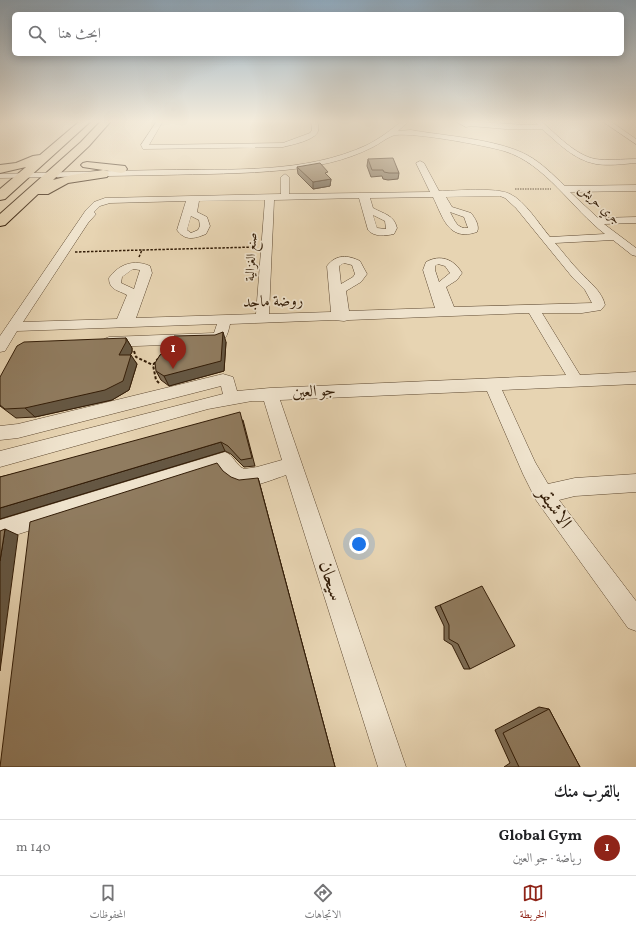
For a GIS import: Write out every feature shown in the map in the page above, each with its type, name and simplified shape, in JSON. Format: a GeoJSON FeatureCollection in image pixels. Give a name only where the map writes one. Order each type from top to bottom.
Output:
{"type":"FeatureCollection","features":[{"type":"Feature","properties":{"kind":"highway"},"geometry":{"type":"LineString","coordinates":[[0,170],[24,164],[39,157]]}},
{"type":"Feature","properties":{"kind":"highway"},"geometry":{"type":"LineString","coordinates":[[0,222],[17,206],[49,157]]}},
{"type":"Feature","properties":{"kind":"highway"},"geometry":{"type":"LineString","coordinates":[[0,211],[57,157]]}},
{"type":"Feature","properties":{"kind":"highway"},"geometry":{"type":"LineString","coordinates":[[0,196],[65,157]]}},
{"type":"Feature","properties":{"kind":"highway"},"geometry":{"type":"LineString","coordinates":[[80,157],[79,159],[82,163],[121,170]]}},
{"type":"Feature","properties":{"kind":"highway"},"geometry":{"type":"LineString","coordinates":[[17,206],[31,201],[47,188],[62,181],[103,174]]}},
{"type":"Feature","properties":{"kind":"street"},"geometry":{"type":"LineString","coordinates":[[195,168],[210,161],[212,157]]}},
{"type":"Feature","properties":{"kind":"street"},"geometry":{"type":"LineString","coordinates":[[0,176],[40,173],[225,168],[278,165],[324,157]]}},
{"type":"Feature","properties":{"kind":"street"},"geometry":{"type":"LineString","coordinates":[[0,170],[40,173],[103,174],[245,171],[307,165],[343,157]]}},
{"type":"Feature","properties":{"kind":"street","name":"جري حريش"},"geometry":{"type":"LineString","coordinates":[[525,157],[540,167],[595,220],[614,237],[636,253]]}},
{"type":"Feature","properties":{"kind":"street"},"geometry":{"type":"LineString","coordinates":[[581,157],[586,161],[636,161]]}},
{"type":"Feature","properties":{"kind":"street"},"geometry":{"type":"LineString","coordinates":[[210,161],[225,168]]}},
{"type":"Feature","properties":{"kind":"street"},"geometry":{"type":"LineString","coordinates":[[420,163],[451,213]]}},
{"type":"Feature","properties":{"kind":"street"},"geometry":{"type":"LineString","coordinates":[[285,177],[285,197]]}},
{"type":"Feature","properties":{"kind":"street"},"geometry":{"type":"LineString","coordinates":[[563,189],[636,188]]}},
{"type":"Feature","properties":{"kind":"street","name":"روضة ماجد"},"geometry":{"type":"LineString","coordinates":[[0,347],[13,327],[64,253],[84,221],[99,205],[109,202],[130,200],[363,195],[376,190],[438,194],[506,192],[512,195],[547,240],[593,294],[599,305],[597,307],[587,309],[558,308],[341,317],[13,327]]}},
{"type":"Feature","properties":{"kind":"street","name":"روضة ماجد"},"geometry":{"type":"LineString","coordinates":[[477,192],[504,194],[520,206]]}},
{"type":"Feature","properties":{"kind":"street"},"geometry":{"type":"LineString","coordinates":[[363,195],[372,216]]}},
{"type":"Feature","properties":{"kind":"street","name":"صنع الغزالية"},"geometry":{"type":"LineString","coordinates":[[262,319],[270,197]]}},
{"type":"Feature","properties":{"kind":"street"},"geometry":{"type":"LineString","coordinates":[[193,199],[191,211],[204,218],[205,226],[202,232],[197,235],[188,236],[183,233],[182,230],[193,199]]}},
{"type":"Feature","properties":{"kind":"street"},"geometry":{"type":"LineString","coordinates":[[185,221],[198,216]]}},
{"type":"Feature","properties":{"kind":"street"},"geometry":{"type":"LineString","coordinates":[[595,220],[636,220]]}},
{"type":"Feature","properties":{"kind":"street"},"geometry":{"type":"LineString","coordinates":[[547,240],[614,237]]}},
{"type":"Feature","properties":{"kind":"street"},"geometry":{"type":"LineString","coordinates":[[351,260],[359,266],[360,275],[356,281],[340,290],[341,317],[333,269],[336,262],[351,260]]}},
{"type":"Feature","properties":{"kind":"street"},"geometry":{"type":"LineString","coordinates":[[444,261],[453,266],[456,273],[440,287],[447,312],[430,276],[428,267],[433,262],[444,261]]}},
{"type":"Feature","properties":{"kind":"street"},"geometry":{"type":"LineString","coordinates":[[136,266],[146,268],[142,285],[125,324],[133,295],[131,292],[115,284],[115,278],[123,270],[136,266]]}},
{"type":"Feature","properties":{"kind":"street"},"geometry":{"type":"LineString","coordinates":[[430,276],[439,280],[448,281]]}},
{"type":"Feature","properties":{"kind":"street"},"geometry":{"type":"LineString","coordinates":[[334,280],[350,284]]}},
{"type":"Feature","properties":{"kind":"street"},"geometry":{"type":"LineString","coordinates":[[125,290],[142,285]]}},
{"type":"Feature","properties":{"kind":"street"},"geometry":{"type":"LineString","coordinates":[[533,309],[576,380]]}},
{"type":"Feature","properties":{"kind":"street"},"geometry":{"type":"LineString","coordinates":[[97,342],[218,338],[221,334],[225,320]]}},
{"type":"Feature","properties":{"kind":"street","name":"جو العين"},"geometry":{"type":"LineString","coordinates":[[0,459],[231,398],[270,394],[636,378]]}},
{"type":"Feature","properties":{"kind":"street"},"geometry":{"type":"LineString","coordinates":[[0,433],[32,428],[225,379],[228,381],[231,398]]}},
{"type":"Feature","properties":{"kind":"street","name":"الاشيقر"},"geometry":{"type":"LineString","coordinates":[[492,384],[529,468],[543,494],[636,620]]}},
{"type":"Feature","properties":{"kind":"street","name":"سيحان"},"geometry":{"type":"LineString","coordinates":[[270,394],[392,767]]}},
{"type":"Feature","properties":{"kind":"street"},"geometry":{"type":"LineString","coordinates":[[28,451],[32,428]]}},
{"type":"Feature","properties":{"kind":"street"},"geometry":{"type":"LineString","coordinates":[[0,530],[225,460],[233,473],[240,478],[292,465]]}},
{"type":"Feature","properties":{"kind":"street"},"geometry":{"type":"LineString","coordinates":[[543,494],[575,487],[636,483]]}},
{"type":"Feature","properties":{"kind":"street"},"geometry":{"type":"LineString","coordinates":[[29,543],[32,520]]}},
{"type":"Feature","properties":{"kind":"path"},"geometry":{"type":"LineString","coordinates":[[506,192],[512,190],[563,189]]}},
{"type":"Feature","properties":{"kind":"path"},"geometry":{"type":"LineString","coordinates":[[64,253],[266,246]]}},
{"type":"Feature","properties":{"kind":"path"},"geometry":{"type":"LineString","coordinates":[[136,266],[142,250]]}},
{"type":"Feature","properties":{"kind":"path"},"geometry":{"type":"LineString","coordinates":[[168,394],[156,380],[153,365],[159,356],[176,339]]}},
{"type":"Feature","properties":{"kind":"path"},"geometry":{"type":"LineString","coordinates":[[134,341],[136,357],[153,365]]}},
{"type":"Feature","properties":{"kind":"building"},"geometry":{"type":"Polygon","coordinates":[[[393,158],[399,173],[389,173],[384,172],[383,170],[372,170],[368,159],[393,158]]]}},
{"type":"Feature","properties":{"kind":"building"},"geometry":{"type":"Polygon","coordinates":[[[320,163],[328,172],[325,173],[331,179],[313,182],[297,167],[320,163]]]}},
{"type":"Feature","properties":{"kind":"building"},"geometry":{"type":"Polygon","coordinates":[[[223,332],[221,361],[164,376],[156,371],[155,363],[160,355],[169,352],[174,336],[215,335],[223,332]]]}},
{"type":"Feature","properties":{"kind":"building"},"geometry":{"type":"Polygon","coordinates":[[[126,338],[126,342],[119,355],[131,355],[123,381],[105,390],[25,408],[5,409],[0,405],[0,377],[17,346],[24,342],[126,338]]]}},
{"type":"Feature","properties":{"kind":"building"},"geometry":{"type":"Polygon","coordinates":[[[240,412],[252,458],[241,460],[228,446],[221,442],[0,508],[0,477],[240,412]]]}},
{"type":"Feature","properties":{"kind":"building"},"geometry":{"type":"Polygon","coordinates":[[[217,463],[223,471],[231,477],[239,480],[258,478],[335,767],[0,767],[30,522],[217,463]]]}},
{"type":"Feature","properties":{"kind":"building"},"geometry":{"type":"Polygon","coordinates":[[[5,529],[0,561],[0,531],[5,529]]]}},
{"type":"Feature","properties":{"kind":"building"},"geometry":{"type":"Polygon","coordinates":[[[482,586],[515,646],[470,669],[458,644],[449,639],[449,625],[440,605],[482,586]]]}},
{"type":"Feature","properties":{"kind":"building"},"geometry":{"type":"Polygon","coordinates":[[[549,709],[580,767],[519,767],[503,733],[549,709]]]}},
{"type":"Feature","properties":{"kind":"place","name":"Global Gym"},"geometry":{"type":"Point","coordinates":[173,369]}}]}
